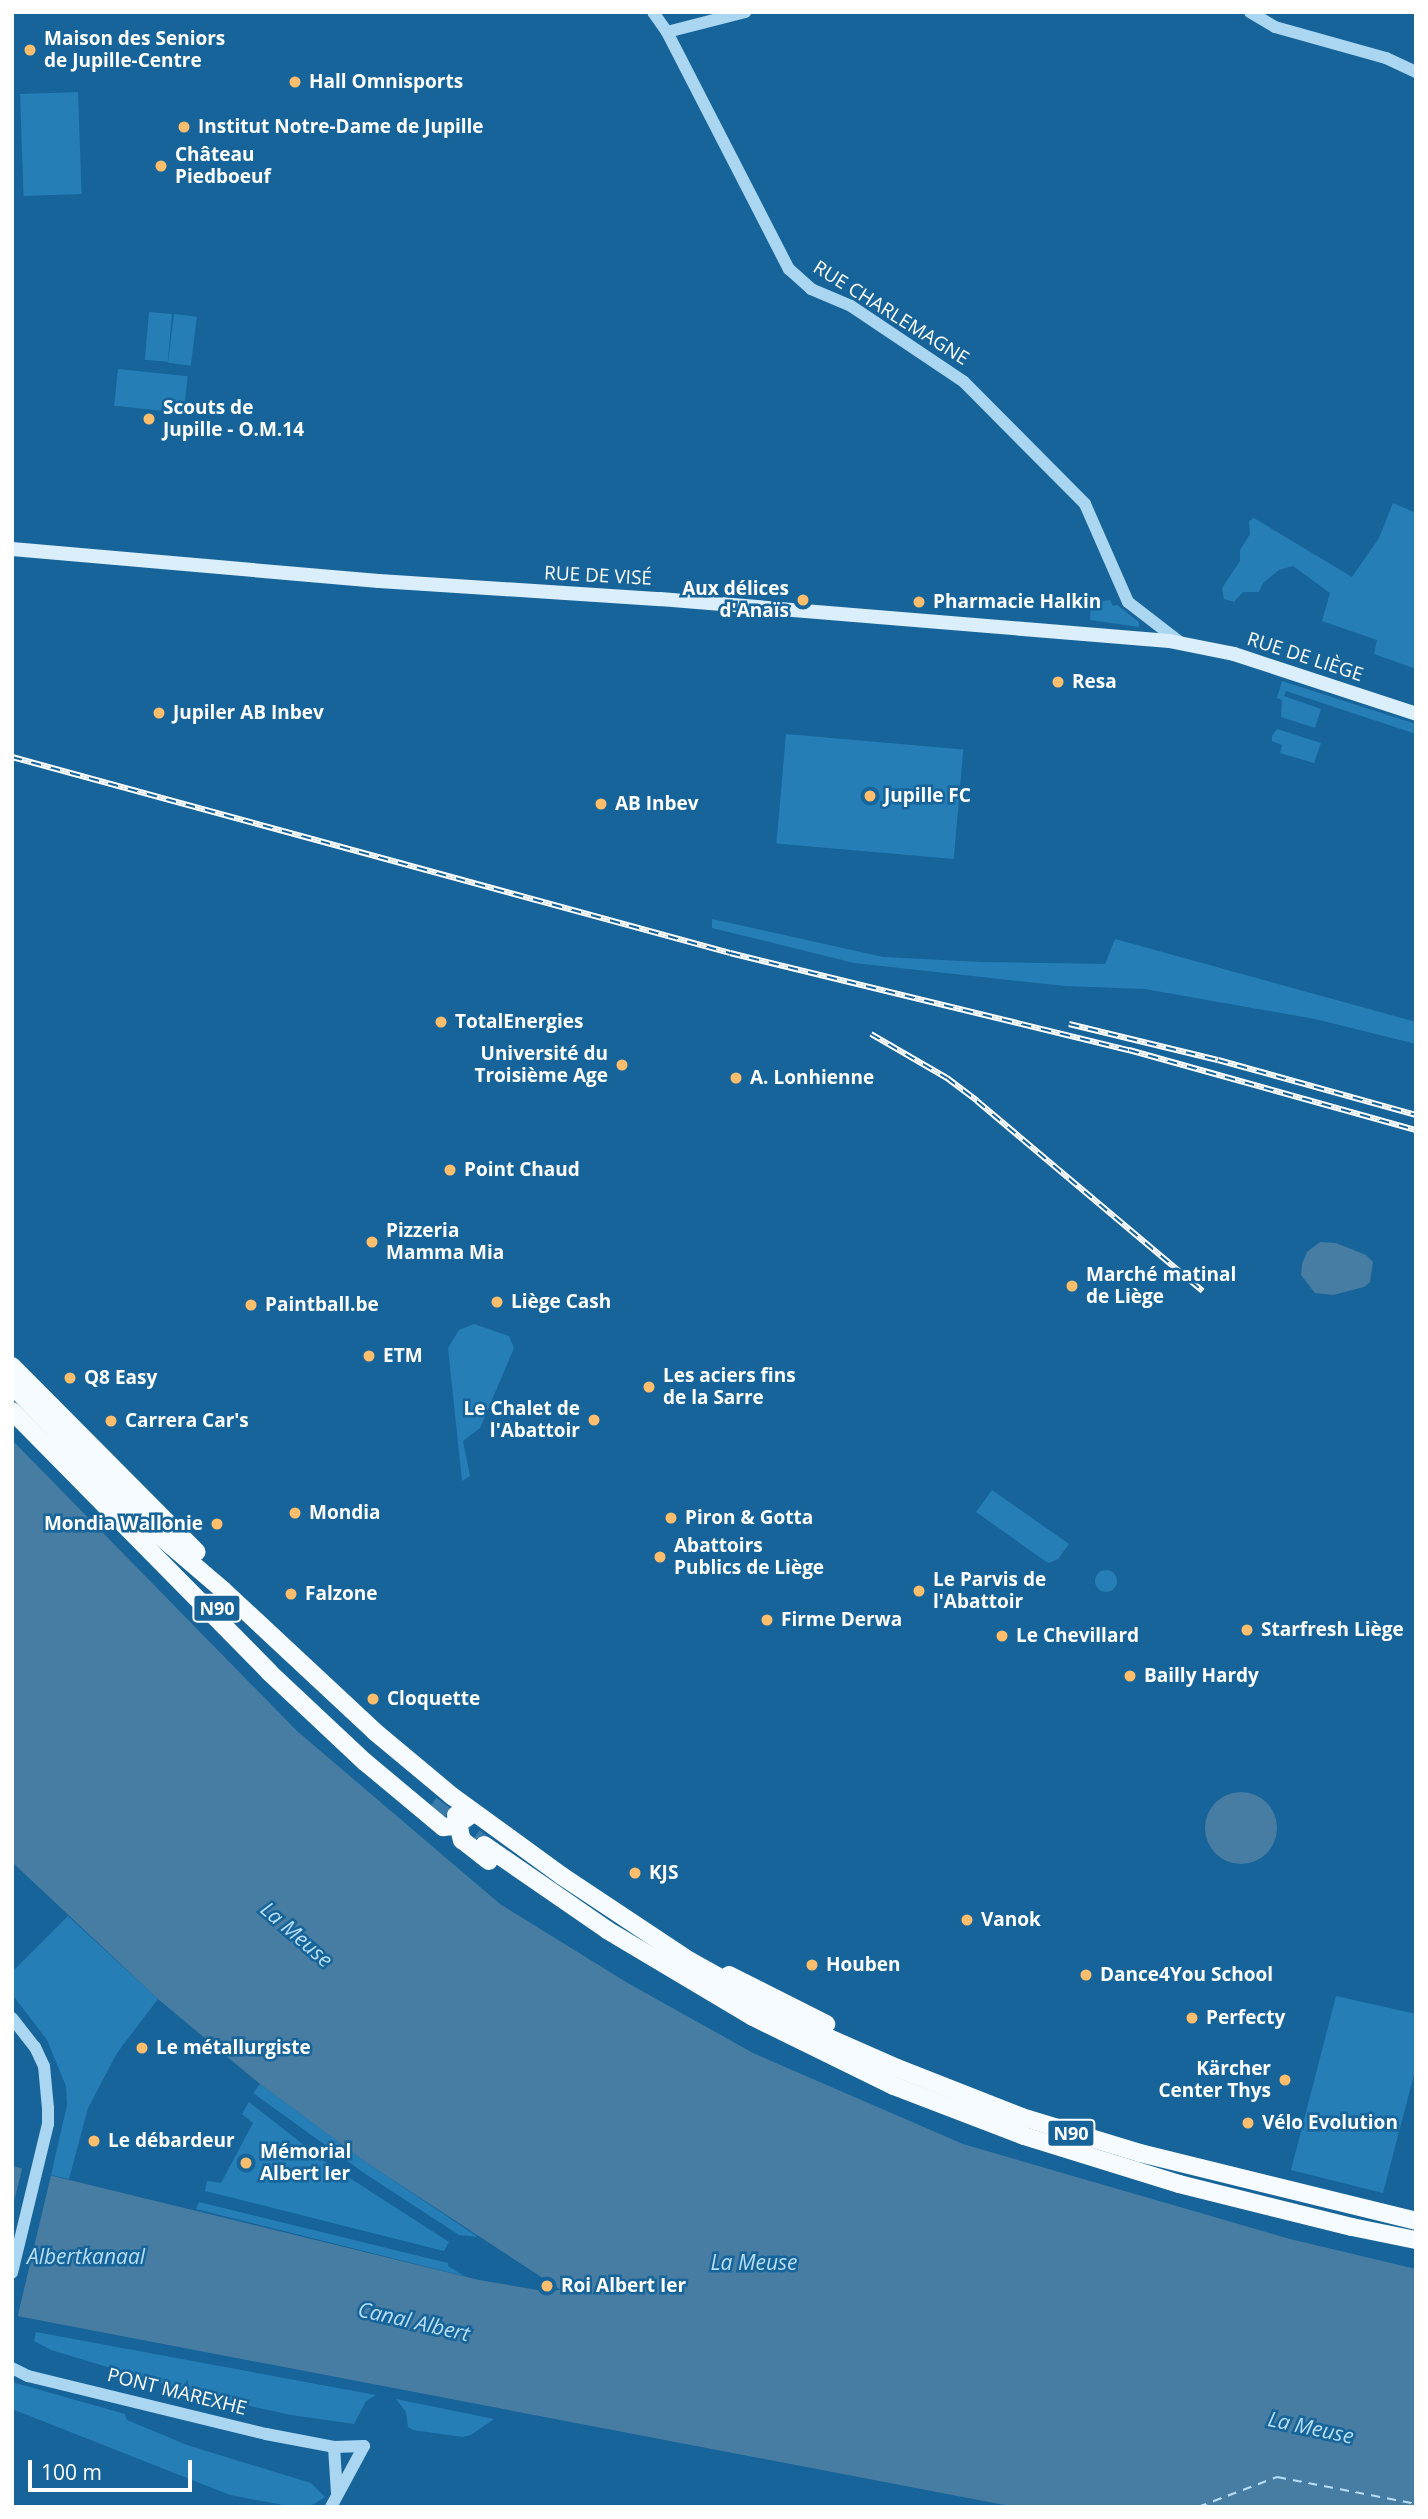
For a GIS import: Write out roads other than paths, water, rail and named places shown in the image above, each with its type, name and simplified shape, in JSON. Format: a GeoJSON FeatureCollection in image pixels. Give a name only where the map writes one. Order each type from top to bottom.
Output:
{"type":"FeatureCollection","features":[{"type":"Feature","properties":{"kind":"main road","name":"RUE DE VISÉ"},"geometry":{"type":"LineString","coordinates":[[12,549],[391,582],[937,621],[1181,644]]}},
{"type":"Feature","properties":{"kind":"main road","name":"RUE DE LIÈGE"},"geometry":{"type":"LineString","coordinates":[[1181,644],[1234,654],[1416,714]]}},
{"type":"Feature","properties":{"kind":"main road","name":"N90"},"geometry":{"type":"LineString","coordinates":[[12,1366],[238,1593],[283,1644]]}},
{"type":"Feature","properties":{"kind":"main road","name":"N90"},"geometry":{"type":"LineString","coordinates":[[12,1385],[141,1520],[326,1703],[440,1800]]}},
{"type":"Feature","properties":{"kind":"main road","name":"N90"},"geometry":{"type":"LineString","coordinates":[[12,1401],[103,1496],[316,1704],[440,1800]]}},
{"type":"Feature","properties":{"kind":"main road","name":"N90"},"geometry":{"type":"LineString","coordinates":[[15,1415],[338,1738],[443,1827],[458,1824]]}},
{"type":"Feature","properties":{"kind":"main road"},"geometry":{"type":"LineString","coordinates":[[141,1520],[283,1644],[355,1714],[440,1800],[458,1824],[465,1843],[568,1916],[682,1985],[753,2017]]}},
{"type":"Feature","properties":{"kind":"main road"},"geometry":{"type":"LineString","coordinates":[[440,1800],[474,1813],[562,1876],[658,1937],[690,1961],[797,2018],[821,2035]]}},
{"type":"Feature","properties":{"kind":"main road"},"geometry":{"type":"LineString","coordinates":[[458,1824],[474,1813]]}},
{"type":"Feature","properties":{"kind":"main road","name":"N90"},"geometry":{"type":"LineString","coordinates":[[1416,2221],[1140,2153],[1023,2117],[821,2035],[658,1951],[486,1842],[607,1930],[753,2017],[839,2062],[947,2107],[1037,2140],[1179,2184],[1416,2240]]}},
{"type":"Feature","properties":{"kind":"main road"},"geometry":{"type":"LineString","coordinates":[[658,1937],[802,2013],[934,2073],[1052,2116],[1226,2166],[1251,2181]]}},
{"type":"Feature","properties":{"kind":"main road"},"geometry":{"type":"LineString","coordinates":[[1179,2184],[1288,2206],[1296,2204],[1301,2193]]}},
{"type":"Feature","properties":{"kind":"street"},"geometry":{"type":"LineString","coordinates":[[653,12],[667,32],[745,12]]}},
{"type":"Feature","properties":{"kind":"street"},"geometry":{"type":"LineString","coordinates":[[1250,12],[1275,27],[1385,58],[1416,72]]}},
{"type":"Feature","properties":{"kind":"street","name":"RUE CHARLEMAGNE"},"geometry":{"type":"LineString","coordinates":[[667,32],[789,269],[811,289],[851,306],[964,382],[1085,504],[1128,602],[1181,644]]}},
{"type":"Feature","properties":{"kind":"street"},"geometry":{"type":"LineString","coordinates":[[12,2018],[35,2047],[47,2083],[48,2124],[12,2273]]}},
{"type":"Feature","properties":{"kind":"street","name":"PONT MAREXHE"},"geometry":{"type":"LineString","coordinates":[[12,2368],[55,2383],[266,2434],[334,2447],[364,2446],[337,2494]]}},
{"type":"Feature","properties":{"kind":"street"},"geometry":{"type":"LineString","coordinates":[[331,2507],[337,2494],[334,2447]]}},
{"type":"Feature","properties":{"kind":"water"},"geometry":{"type":"Polygon","coordinates":[[[1320,1242],[1336,1243],[1366,1255],[1373,1262],[1370,1282],[1364,1287],[1333,1295],[1315,1293],[1301,1275],[1302,1264],[1307,1252],[1320,1242]]]}},
{"type":"Feature","properties":{"kind":"water","name":"La Meuse"},"geometry":{"type":"Polygon","coordinates":[[[12,1440],[297,1731],[500,1904],[626,1982],[753,2053],[963,2144],[1290,2239],[1416,2269],[1416,2507],[1015,2507],[12,2315],[12,2166],[479,2280],[543,2291],[561,2290],[367,2163],[260,2084],[158,1999],[12,1862],[12,1440]]]}},
{"type":"Feature","properties":{"kind":"water"},"geometry":{"type":"Polygon","coordinates":[[[1241,1792],[1261,1798],[1271,1808],[1277,1828],[1271,1848],[1261,1858],[1241,1864],[1221,1858],[1211,1848],[1205,1828],[1211,1808],[1221,1798],[1241,1792]]]}},
{"type":"Feature","properties":{"kind":"tunnel"},"geometry":{"type":"LineString","coordinates":[[431,1805],[484,1845]]}},
{"type":"Feature","properties":{"kind":"railway"},"geometry":{"type":"LineString","coordinates":[[12,757],[730,953],[1129,1050],[1416,1130]]}},
{"type":"Feature","properties":{"kind":"railway"},"geometry":{"type":"LineString","coordinates":[[1069,1024],[1218,1060],[1416,1115]]}},
{"type":"Feature","properties":{"kind":"railway"},"geometry":{"type":"LineString","coordinates":[[871,1034],[947,1078],[977,1101],[1203,1291]]}},
{"type":"Feature","properties":{"kind":"place","name":"Maison des Seniors de Jupille-Centre"},"geometry":{"type":"Point","coordinates":[30,50]}},
{"type":"Feature","properties":{"kind":"place","name":"Hall Omnisports"},"geometry":{"type":"Point","coordinates":[295,82]}},
{"type":"Feature","properties":{"kind":"place","name":"Institut Notre-Dame de Jupille"},"geometry":{"type":"Point","coordinates":[184,127]}},
{"type":"Feature","properties":{"kind":"place","name":"Château Piedboeuf"},"geometry":{"type":"Point","coordinates":[161,166]}},
{"type":"Feature","properties":{"kind":"place","name":"Scouts de Jupille - O.M.14"},"geometry":{"type":"Point","coordinates":[149,419]}},
{"type":"Feature","properties":{"kind":"place","name":"Aux délices d'Anaïs"},"geometry":{"type":"Point","coordinates":[803,600]}},
{"type":"Feature","properties":{"kind":"place","name":"Pharmacie Halkin"},"geometry":{"type":"Point","coordinates":[919,602]}},
{"type":"Feature","properties":{"kind":"place","name":"Resa"},"geometry":{"type":"Point","coordinates":[1058,682]}},
{"type":"Feature","properties":{"kind":"place","name":"Jupiler AB Inbev"},"geometry":{"type":"Point","coordinates":[159,713]}},
{"type":"Feature","properties":{"kind":"place","name":"Jupille FC"},"geometry":{"type":"Point","coordinates":[870,796]}},
{"type":"Feature","properties":{"kind":"place","name":"AB Inbev"},"geometry":{"type":"Point","coordinates":[601,804]}},
{"type":"Feature","properties":{"kind":"place","name":"TotalEnergies"},"geometry":{"type":"Point","coordinates":[441,1022]}},
{"type":"Feature","properties":{"kind":"place","name":"Université du Troisième Age"},"geometry":{"type":"Point","coordinates":[622,1065]}},
{"type":"Feature","properties":{"kind":"place","name":"A. Lonhienne"},"geometry":{"type":"Point","coordinates":[736,1078]}},
{"type":"Feature","properties":{"kind":"place","name":"Point Chaud"},"geometry":{"type":"Point","coordinates":[450,1170]}},
{"type":"Feature","properties":{"kind":"place","name":"Pizzeria Mamma Mia"},"geometry":{"type":"Point","coordinates":[372,1242]}},
{"type":"Feature","properties":{"kind":"place","name":"Marché matinal de Liège"},"geometry":{"type":"Point","coordinates":[1072,1286]}},
{"type":"Feature","properties":{"kind":"place","name":"Liège Cash"},"geometry":{"type":"Point","coordinates":[497,1302]}},
{"type":"Feature","properties":{"kind":"place","name":"Paintball.be"},"geometry":{"type":"Point","coordinates":[251,1305]}},
{"type":"Feature","properties":{"kind":"place","name":"ETM"},"geometry":{"type":"Point","coordinates":[369,1356]}},
{"type":"Feature","properties":{"kind":"place","name":"Q8 Easy"},"geometry":{"type":"Point","coordinates":[70,1378]}},
{"type":"Feature","properties":{"kind":"place","name":"Les aciers fins de la Sarre"},"geometry":{"type":"Point","coordinates":[649,1387]}},
{"type":"Feature","properties":{"kind":"place","name":"Le Chalet de l'Abattoir"},"geometry":{"type":"Point","coordinates":[594,1420]}},
{"type":"Feature","properties":{"kind":"place","name":"Carrera Car's"},"geometry":{"type":"Point","coordinates":[111,1421]}},
{"type":"Feature","properties":{"kind":"place","name":"Mondia"},"geometry":{"type":"Point","coordinates":[295,1513]}},
{"type":"Feature","properties":{"kind":"place","name":"Piron & Gotta"},"geometry":{"type":"Point","coordinates":[671,1518]}},
{"type":"Feature","properties":{"kind":"place","name":"Mondia Wallonie"},"geometry":{"type":"Point","coordinates":[217,1524]}},
{"type":"Feature","properties":{"kind":"place","name":"Abattoirs Publics de Liège"},"geometry":{"type":"Point","coordinates":[660,1557]}},
{"type":"Feature","properties":{"kind":"place","name":"Le Parvis de l'Abattoir"},"geometry":{"type":"Point","coordinates":[919,1591]}},
{"type":"Feature","properties":{"kind":"place","name":"Falzone"},"geometry":{"type":"Point","coordinates":[291,1594]}},
{"type":"Feature","properties":{"kind":"place","name":"Firme Derwa"},"geometry":{"type":"Point","coordinates":[767,1620]}},
{"type":"Feature","properties":{"kind":"place","name":"Starfresh Liège"},"geometry":{"type":"Point","coordinates":[1247,1630]}},
{"type":"Feature","properties":{"kind":"place","name":"Le Chevillard"},"geometry":{"type":"Point","coordinates":[1002,1636]}},
{"type":"Feature","properties":{"kind":"place","name":"Bailly Hardy"},"geometry":{"type":"Point","coordinates":[1130,1676]}},
{"type":"Feature","properties":{"kind":"place","name":"Cloquette"},"geometry":{"type":"Point","coordinates":[373,1699]}},
{"type":"Feature","properties":{"kind":"place","name":"KJS"},"geometry":{"type":"Point","coordinates":[635,1873]}},
{"type":"Feature","properties":{"kind":"place","name":"Vanok"},"geometry":{"type":"Point","coordinates":[967,1920]}},
{"type":"Feature","properties":{"kind":"place","name":"Houben"},"geometry":{"type":"Point","coordinates":[812,1965]}},
{"type":"Feature","properties":{"kind":"place","name":"Dance4You School"},"geometry":{"type":"Point","coordinates":[1086,1975]}},
{"type":"Feature","properties":{"kind":"place","name":"Perfecty"},"geometry":{"type":"Point","coordinates":[1192,2018]}},
{"type":"Feature","properties":{"kind":"place","name":"Le métallurgiste"},"geometry":{"type":"Point","coordinates":[142,2048]}},
{"type":"Feature","properties":{"kind":"place","name":"Kärcher Center Thys"},"geometry":{"type":"Point","coordinates":[1285,2080]}},
{"type":"Feature","properties":{"kind":"place","name":"Vélo Evolution"},"geometry":{"type":"Point","coordinates":[1248,2123]}},
{"type":"Feature","properties":{"kind":"place","name":"Le débardeur"},"geometry":{"type":"Point","coordinates":[94,2141]}},
{"type":"Feature","properties":{"kind":"place","name":"Mémorial Albert Ier"},"geometry":{"type":"Point","coordinates":[246,2163]}},
{"type":"Feature","properties":{"kind":"place","name":"Roi Albert Ier"},"geometry":{"type":"Point","coordinates":[547,2286]}},
{"type":"Feature","properties":{"kind":"water label","name":"Albertkanaal"},"geometry":{"type":"Point","coordinates":[86,2256]}},
{"type":"Feature","properties":{"kind":"water label","name":"Canal Albert"},"geometry":{"type":"Point","coordinates":[414,2321]}}]}
